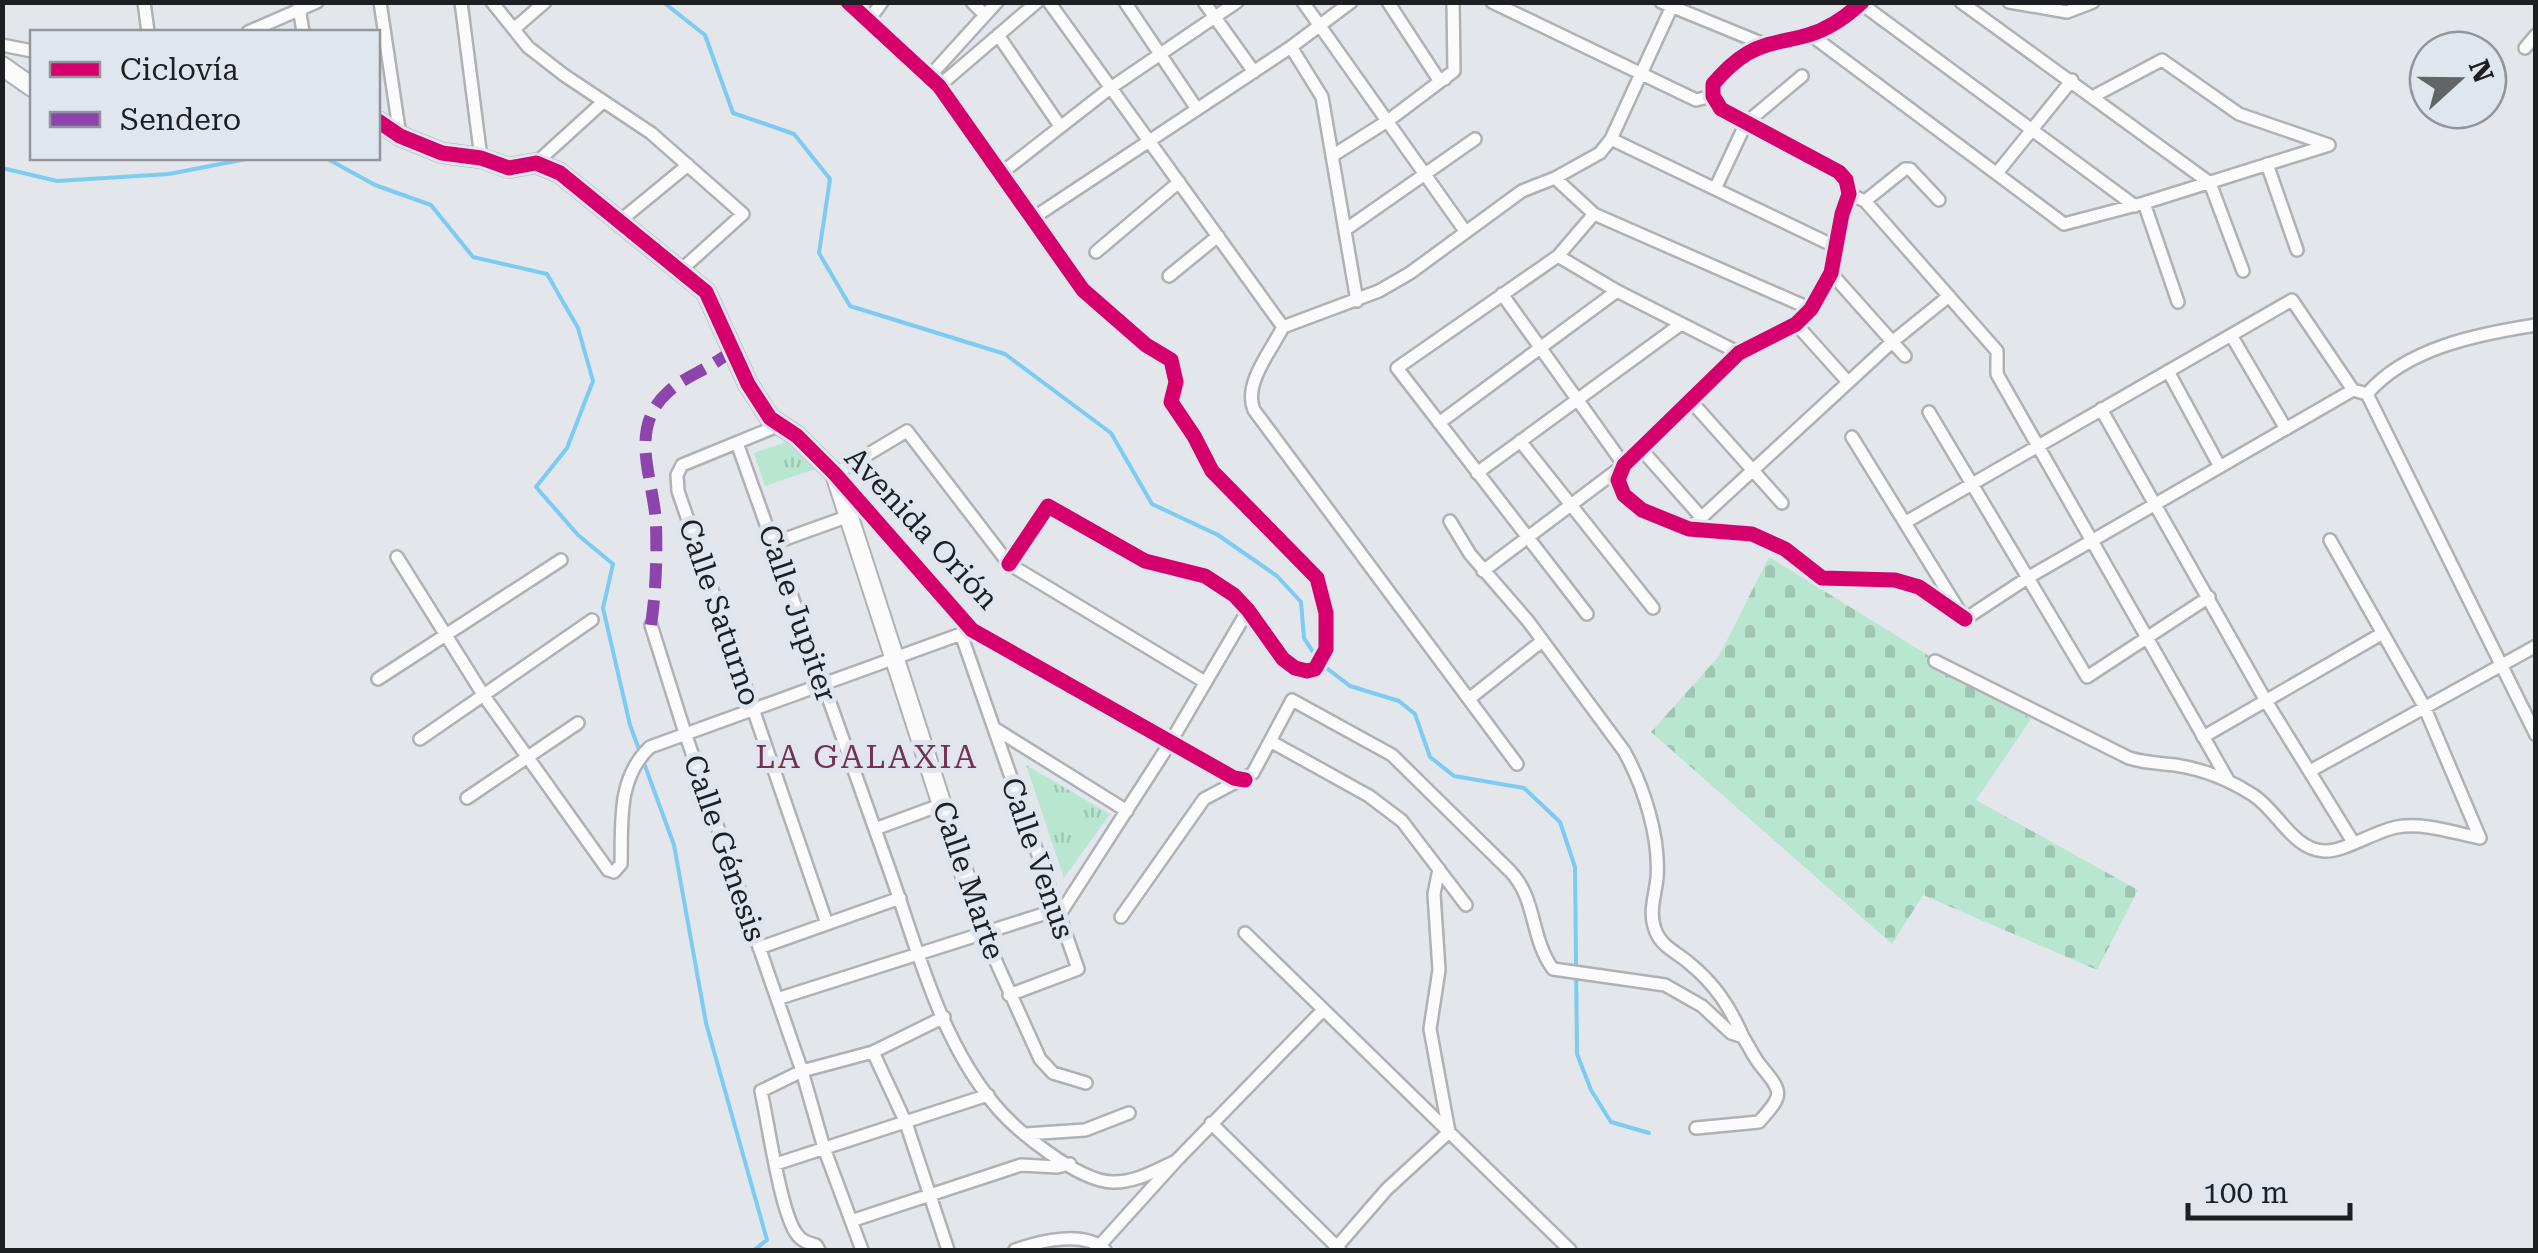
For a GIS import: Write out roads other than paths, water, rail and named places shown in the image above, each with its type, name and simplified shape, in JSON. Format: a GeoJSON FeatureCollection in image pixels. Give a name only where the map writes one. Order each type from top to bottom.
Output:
{"type":"FeatureCollection","features":[{"type":"Feature","properties":{"kind":"street"},"geometry":{"type":"LineString","coordinates":[[144,2],[148,30]]}},
{"type":"Feature","properties":{"kind":"street"},"geometry":{"type":"LineString","coordinates":[[252,30],[299,6],[318,2]]}},
{"type":"Feature","properties":{"kind":"street"},"geometry":{"type":"LineString","coordinates":[[380,2],[400,136]]}},
{"type":"Feature","properties":{"kind":"street"},"geometry":{"type":"LineString","coordinates":[[461,2],[481,158]]}},
{"type":"Feature","properties":{"kind":"street"},"geometry":{"type":"LineString","coordinates":[[380,122],[400,136],[442,153],[481,158],[510,168],[536,164],[560,173],[682,270],[743,214],[651,133],[528,47],[492,2]]}},
{"type":"Feature","properties":{"kind":"street"},"geometry":{"type":"LineString","coordinates":[[514,29],[544,2]]}},
{"type":"Feature","properties":{"kind":"street"},"geometry":{"type":"LineString","coordinates":[[848,2],[934,82],[1083,290],[1146,344],[1171,360],[1176,382],[1171,402],[1212,471],[1317,578],[1326,613],[1326,650],[1320,663],[1308,671],[1295,668],[1270,642],[1248,610],[1205,576],[1145,561],[1048,506],[1009,564]]}},
{"type":"Feature","properties":{"kind":"street"},"geometry":{"type":"LineString","coordinates":[[869,20],[882,2]]}},
{"type":"Feature","properties":{"kind":"street"},"geometry":{"type":"LineString","coordinates":[[972,2],[985,15]]}},
{"type":"Feature","properties":{"kind":"street"},"geometry":{"type":"LineString","coordinates":[[934,82],[997,2]]}},
{"type":"Feature","properties":{"kind":"street"},"geometry":{"type":"LineString","coordinates":[[934,82],[1037,2]]}},
{"type":"Feature","properties":{"kind":"street"},"geometry":{"type":"LineString","coordinates":[[1049,2],[1284,328]]}},
{"type":"Feature","properties":{"kind":"street"},"geometry":{"type":"LineString","coordinates":[[1125,2],[1197,109]]}},
{"type":"Feature","properties":{"kind":"street"},"geometry":{"type":"LineString","coordinates":[[1204,2],[1254,72]]}},
{"type":"Feature","properties":{"kind":"street"},"geometry":{"type":"LineString","coordinates":[[1000,174],[1108,88],[1237,2]]}},
{"type":"Feature","properties":{"kind":"street"},"geometry":{"type":"LineString","coordinates":[[1303,2],[1465,231]]}},
{"type":"Feature","properties":{"kind":"street"},"geometry":{"type":"LineString","coordinates":[[1033,218],[1291,47],[1351,2]]}},
{"type":"Feature","properties":{"kind":"street"},"geometry":{"type":"LineString","coordinates":[[1388,2],[1437,77],[1445,79]]}},
{"type":"Feature","properties":{"kind":"street"},"geometry":{"type":"LineString","coordinates":[[1332,156],[1389,120],[1454,70],[1453,2]]}},
{"type":"Feature","properties":{"kind":"street"},"geometry":{"type":"LineString","coordinates":[[1492,2],[1696,100],[1714,96]]}},
{"type":"Feature","properties":{"kind":"street"},"geometry":{"type":"LineString","coordinates":[[1961,2],[2210,182],[2242,271]]}},
{"type":"Feature","properties":{"kind":"street"},"geometry":{"type":"LineString","coordinates":[[2009,2],[2068,12],[2094,2]]}},
{"type":"Feature","properties":{"kind":"street"},"geometry":{"type":"LineString","coordinates":[[1483,570],[1624,464],[1738,354],[1796,324],[1811,309],[1831,272],[1849,194],[1846,180],[1839,172],[1721,110],[1713,84],[1728,67],[1766,45],[1810,34],[1849,14],[1861,3],[2139,205],[2178,302]]}},
{"type":"Feature","properties":{"kind":"street"},"geometry":{"type":"LineString","coordinates":[[1517,764],[1254,410],[1250,399],[1252,386],[1284,328],[1356,300],[1410,273],[1522,191],[1556,178],[1600,153],[1610,139],[1669,4],[1766,45]]}},
{"type":"Feature","properties":{"kind":"street"},"geometry":{"type":"LineString","coordinates":[[1810,34],[2064,224],[2139,205],[2328,144],[2239,114],[2162,60],[2094,96]]}},
{"type":"Feature","properties":{"kind":"street"},"geometry":{"type":"LineString","coordinates":[[2524,48],[2536,34]]}},
{"type":"Feature","properties":{"kind":"street"},"geometry":{"type":"LineString","coordinates":[[998,36],[1060,126]]}},
{"type":"Feature","properties":{"kind":"street"},"geometry":{"type":"LineString","coordinates":[[2,45],[30,51]]}},
{"type":"Feature","properties":{"kind":"street"},"geometry":{"type":"LineString","coordinates":[[1291,47],[1322,97],[1356,300]]}},
{"type":"Feature","properties":{"kind":"street"},"geometry":{"type":"LineString","coordinates":[[2,66],[30,86]]}},
{"type":"Feature","properties":{"kind":"street"},"geometry":{"type":"LineString","coordinates":[[1716,189],[1746,123],[1802,76]]}},
{"type":"Feature","properties":{"kind":"street"},"geometry":{"type":"LineString","coordinates":[[1997,173],[2072,80]]}},
{"type":"Feature","properties":{"kind":"street"},"geometry":{"type":"LineString","coordinates":[[536,164],[604,102]]}},
{"type":"Feature","properties":{"kind":"street"},"geometry":{"type":"LineString","coordinates":[[1345,230],[1475,138]]}},
{"type":"Feature","properties":{"kind":"street"},"geometry":{"type":"LineString","coordinates":[[1610,139],[1834,246]]}},
{"type":"Feature","properties":{"kind":"street"},"geometry":{"type":"LineString","coordinates":[[2267,164],[2298,250]]}},
{"type":"Feature","properties":{"kind":"street"},"geometry":{"type":"LineString","coordinates":[[620,220],[688,166]]}},
{"type":"Feature","properties":{"kind":"street"},"geometry":{"type":"LineString","coordinates":[[1865,202],[1905,168],[1940,200]]}},
{"type":"Feature","properties":{"kind":"street"},"geometry":{"type":"LineString","coordinates":[[1556,178],[1594,214],[1811,309]]}},
{"type":"Feature","properties":{"kind":"street"},"geometry":{"type":"LineString","coordinates":[[1096,252],[1179,182]]}},
{"type":"Feature","properties":{"kind":"street"},"geometry":{"type":"LineString","coordinates":[[1849,194],[1865,202],[1997,351],[1998,374],[2228,780]]}},
{"type":"Feature","properties":{"kind":"street"},"geometry":{"type":"LineString","coordinates":[[1587,614],[1397,368],[1558,256],[1594,214]]}},
{"type":"Feature","properties":{"kind":"street"},"geometry":{"type":"LineString","coordinates":[[1170,276],[1218,236]]}},
{"type":"Feature","properties":{"kind":"street"},"geometry":{"type":"LineString","coordinates":[[1558,256],[1617,292],[1738,354]]}},
{"type":"Feature","properties":{"kind":"street","name":"Avenida Orión"},"geometry":{"type":"LineString","coordinates":[[682,270],[706,292],[748,384],[770,418],[798,436],[835,474],[966,632],[1234,778],[1245,780]]}},
{"type":"Feature","properties":{"kind":"street"},"geometry":{"type":"LineString","coordinates":[[1831,272],[1905,356]]}},
{"type":"Feature","properties":{"kind":"street"},"geometry":{"type":"LineString","coordinates":[[1439,424],[1617,292]]}},
{"type":"Feature","properties":{"kind":"street"},"geometry":{"type":"LineString","coordinates":[[1502,294],[1624,464]]}},
{"type":"Feature","properties":{"kind":"street"},"geometry":{"type":"LineString","coordinates":[[1689,529],[1892,342],[1949,296]]}},
{"type":"Feature","properties":{"kind":"street"},"geometry":{"type":"LineString","coordinates":[[1906,522],[2292,300],[2353,390],[2367,394],[2536,736]]}},
{"type":"Feature","properties":{"kind":"street"},"geometry":{"type":"LineString","coordinates":[[1477,473],[1681,324]]}},
{"type":"Feature","properties":{"kind":"street"},"geometry":{"type":"LineString","coordinates":[[1796,324],[1848,382]]}},
{"type":"Feature","properties":{"kind":"street"},"geometry":{"type":"LineString","coordinates":[[2367,394],[2382,376],[2443,346],[2536,325]]}},
{"type":"Feature","properties":{"kind":"street"},"geometry":{"type":"LineString","coordinates":[[2230,336],[2286,429]]}},
{"type":"Feature","properties":{"kind":"street"},"geometry":{"type":"LineString","coordinates":[[2168,371],[2220,467]]}},
{"type":"Feature","properties":{"kind":"street"},"geometry":{"type":"LineString","coordinates":[[1964,619],[2029,577],[2353,390]]}},
{"type":"Feature","properties":{"kind":"street"},"geometry":{"type":"LineString","coordinates":[[1690,400],[1782,503]]}},
{"type":"Feature","properties":{"kind":"street"},"geometry":{"type":"LineString","coordinates":[[2102,409],[2266,701],[2353,842]]}},
{"type":"Feature","properties":{"kind":"street"},"geometry":{"type":"LineString","coordinates":[[1930,412],[2087,677],[2209,597]]}},
{"type":"Feature","properties":{"kind":"street"},"geometry":{"type":"LineString","coordinates":[[737,442],[780,425]]}},
{"type":"Feature","properties":{"kind":"street"},"geometry":{"type":"LineString","coordinates":[[835,474],[907,431],[1009,564],[1205,682]]}},
{"type":"Feature","properties":{"kind":"street"},"geometry":{"type":"LineString","coordinates":[[1852,437],[1964,619]]}},
{"type":"Feature","properties":{"kind":"street"},"geometry":{"type":"LineString","coordinates":[[1520,441],[1653,608]]}},
{"type":"Feature","properties":{"kind":"street","name":"Calle Saturno"},"geometry":{"type":"LineString","coordinates":[[737,442],[678,469],[678,491],[827,924]]}},
{"type":"Feature","properties":{"kind":"street","name":"Calle Jupiter"},"geometry":{"type":"LineString","coordinates":[[737,442],[944,1017],[988,1094],[1026,1134],[1070,1164]]}},
{"type":"Feature","properties":{"kind":"street"},"geometry":{"type":"LineString","coordinates":[[1641,449],[1702,518]]}},
{"type":"Feature","properties":{"kind":"street"},"geometry":{"type":"LineString","coordinates":[[1624,464],[1618,480],[1624,496],[1642,510],[1689,529],[1752,534],[1785,548],[1822,578],[1895,580],[1919,587],[1964,619]]}},
{"type":"Feature","properties":{"kind":"street","name":"Calle Marte"},"geometry":{"type":"LineString","coordinates":[[835,474],[984,934],[1009,995],[1040,1059],[1054,1073],[1086,1084]]}},
{"type":"Feature","properties":{"kind":"street"},"geometry":{"type":"LineString","coordinates":[[774,544],[849,516]]}},
{"type":"Feature","properties":{"kind":"street"},"geometry":{"type":"LineString","coordinates":[[1450,521],[1483,570],[1606,723],[1636,771],[1656,855],[1652,918],[1656,934],[1729,1003],[1743,1037],[1779,1089],[1759,1122],[1696,1128]]}},
{"type":"Feature","properties":{"kind":"street"},"geometry":{"type":"LineString","coordinates":[[1935,662],[2129,758],[2146,764],[2175,765],[2228,780],[2258,798],[2296,839],[2312,848],[2328,852],[2386,830],[2418,826],[2480,838],[2424,706],[2330,540]]}},
{"type":"Feature","properties":{"kind":"street"},"geometry":{"type":"LineString","coordinates":[[397,557],[484,696],[608,870],[614,872],[621,864],[623,794],[639,758],[650,747],[966,632]]}},
{"type":"Feature","properties":{"kind":"street"},"geometry":{"type":"LineString","coordinates":[[378,679],[561,560]]}},
{"type":"Feature","properties":{"kind":"street"},"geometry":{"type":"LineString","coordinates":[[777,1000],[918,953],[1057,914],[1127,812],[1248,610]]}},
{"type":"Feature","properties":{"kind":"street"},"geometry":{"type":"LineString","coordinates":[[420,740],[592,620]]}},
{"type":"Feature","properties":{"kind":"street","name":"Calle Génesis"},"geometry":{"type":"LineString","coordinates":[[651,625],[802,1071],[824,1148],[862,1250]]}},
{"type":"Feature","properties":{"kind":"street","name":"Calle Venus"},"geometry":{"type":"LineString","coordinates":[[966,632],[994,728],[1078,969],[1009,995]]}},
{"type":"Feature","properties":{"kind":"street"},"geometry":{"type":"LineString","coordinates":[[2203,737],[2383,633]]}},
{"type":"Feature","properties":{"kind":"street"},"geometry":{"type":"LineString","coordinates":[[1469,699],[1542,640]]}},
{"type":"Feature","properties":{"kind":"street"},"geometry":{"type":"LineString","coordinates":[[2310,771],[2536,646]]}},
{"type":"Feature","properties":{"kind":"street"},"geometry":{"type":"LineString","coordinates":[[1121,917],[1204,799],[1253,773],[1292,700],[1392,754],[1522,883],[1530,900],[1542,954],[1553,968],[1577,975],[1665,986],[1702,1006],[1730,1033],[1743,1037]]}},
{"type":"Feature","properties":{"kind":"street"},"geometry":{"type":"LineString","coordinates":[[466,798],[578,723]]}},
{"type":"Feature","properties":{"kind":"street"},"geometry":{"type":"LineString","coordinates":[[994,728],[1127,812]]}},
{"type":"Feature","properties":{"kind":"street"},"geometry":{"type":"LineString","coordinates":[[1270,741],[1381,804],[1402,822],[1466,905]]}},
{"type":"Feature","properties":{"kind":"street"},"geometry":{"type":"LineString","coordinates":[[875,829],[943,804]]}},
{"type":"Feature","properties":{"kind":"street"},"geometry":{"type":"LineString","coordinates":[[1439,869],[1434,894],[1439,970],[1430,1029],[1432,1058],[1449,1132]]}},
{"type":"Feature","properties":{"kind":"street"},"geometry":{"type":"LineString","coordinates":[[759,948],[900,898]]}},
{"type":"Feature","properties":{"kind":"street"},"geometry":{"type":"LineString","coordinates":[[1245,933],[1570,1250]]}},
{"type":"Feature","properties":{"kind":"street"},"geometry":{"type":"LineString","coordinates":[[1015,1250],[1042,1240],[1061,1239],[1102,1248],[1176,1160],[1323,1010]]}},
{"type":"Feature","properties":{"kind":"street"},"geometry":{"type":"LineString","coordinates":[[819,1250],[795,1232],[776,1164],[762,1090],[802,1071],[873,1052],[944,1017]]}},
{"type":"Feature","properties":{"kind":"street"},"geometry":{"type":"LineString","coordinates":[[873,1052],[906,1123],[948,1250]]}},
{"type":"Feature","properties":{"kind":"street"},"geometry":{"type":"LineString","coordinates":[[776,1164],[988,1094]]}},
{"type":"Feature","properties":{"kind":"street"},"geometry":{"type":"LineString","coordinates":[[1026,1134],[1084,1130],[1130,1113]]}},
{"type":"Feature","properties":{"kind":"street"},"geometry":{"type":"LineString","coordinates":[[1211,1123],[1337,1249],[1387,1189],[1449,1132]]}},
{"type":"Feature","properties":{"kind":"street"},"geometry":{"type":"LineString","coordinates":[[851,1222],[1020,1165],[1070,1164],[1091,1177],[1110,1182],[1134,1180],[1176,1160]]}},
{"type":"Feature","properties":{"kind":"waterway"},"geometry":{"type":"LineString","coordinates":[[663,2],[705,35],[733,113],[794,134],[830,179],[819,253],[850,306],[1005,354],[1111,433],[1152,504],[1218,535],[1277,576],[1301,602],[1304,638],[1320,663],[1350,686],[1399,701],[1415,714],[1430,757],[1454,776],[1524,788],[1560,822],[1575,867],[1577,1054],[1591,1090],[1611,1122],[1649,1133]]}},
{"type":"Feature","properties":{"kind":"waterway"},"geometry":{"type":"LineString","coordinates":[[2,168],[57,181],[169,174],[241,160]]}},
{"type":"Feature","properties":{"kind":"waterway"},"geometry":{"type":"LineString","coordinates":[[330,160],[375,185],[431,205],[473,257],[547,274],[578,328],[593,381],[567,448],[536,487],[578,535],[613,564],[603,608],[630,725],[674,845],[706,1023],[767,1240],[754,1250]]}},
{"type":"Feature","properties":{"kind":"district","name":"LA GALAXIA"},"geometry":{"type":"Point","coordinates":[867,757]}}]}
